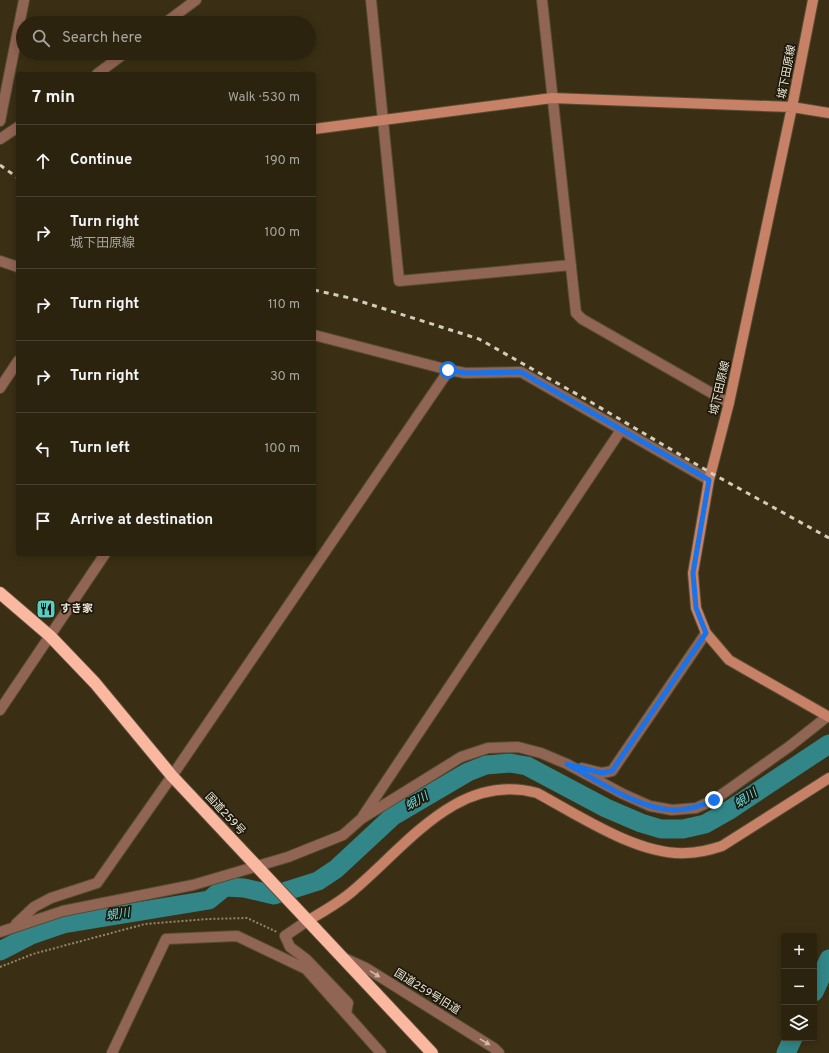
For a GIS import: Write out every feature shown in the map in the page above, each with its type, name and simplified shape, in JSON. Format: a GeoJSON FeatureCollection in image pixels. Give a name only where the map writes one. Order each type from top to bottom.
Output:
{"type":"FeatureCollection","features":[{"type":"Feature","properties":{"kind":"highway","name":"国道259号"},"geometry":{"type":"LineString","coordinates":[[0,593],[50,636],[95,682],[172,776],[432,1053]]}},
{"type":"Feature","properties":{"kind":"street"},"geometry":{"type":"LineString","coordinates":[[21,16],[24,0]]}},
{"type":"Feature","properties":{"kind":"street"},"geometry":{"type":"LineString","coordinates":[[174,16],[196,0]]}},
{"type":"Feature","properties":{"kind":"street"},"geometry":{"type":"LineString","coordinates":[[371,0],[399,281],[571,265]]}},
{"type":"Feature","properties":{"kind":"street"},"geometry":{"type":"LineString","coordinates":[[542,0],[576,313],[582,319],[729,403]]}},
{"type":"Feature","properties":{"kind":"street","name":"城下田原線"},"geometry":{"type":"LineString","coordinates":[[813,0],[792,107],[729,403],[709,480],[693,573],[696,608],[706,633],[729,660],[828,717]]}},
{"type":"Feature","properties":{"kind":"street"},"geometry":{"type":"LineString","coordinates":[[0,121],[16,40]]}},
{"type":"Feature","properties":{"kind":"street"},"geometry":{"type":"LineString","coordinates":[[100,72],[116,60]]}},
{"type":"Feature","properties":{"kind":"street"},"geometry":{"type":"LineString","coordinates":[[316,129],[552,98],[792,107],[829,113]]}},
{"type":"Feature","properties":{"kind":"street"},"geometry":{"type":"LineString","coordinates":[[0,138],[16,128]]}},
{"type":"Feature","properties":{"kind":"street"},"geometry":{"type":"LineString","coordinates":[[0,261],[16,266]]}},
{"type":"Feature","properties":{"kind":"street"},"geometry":{"type":"LineString","coordinates":[[316,336],[448,370],[465,373],[521,372],[709,480]]}},
{"type":"Feature","properties":{"kind":"street"},"geometry":{"type":"LineString","coordinates":[[0,388],[16,365]]}},
{"type":"Feature","properties":{"kind":"street"},"geometry":{"type":"LineString","coordinates":[[15,926],[34,907],[51,898],[97,883],[172,776],[448,370]]}},
{"type":"Feature","properties":{"kind":"street"},"geometry":{"type":"LineString","coordinates":[[361,819],[621,430]]}},
{"type":"Feature","properties":{"kind":"street"},"geometry":{"type":"LineString","coordinates":[[0,710],[104,556]]}},
{"type":"Feature","properties":{"kind":"street"},"geometry":{"type":"LineString","coordinates":[[567,764],[602,773],[612,771],[706,633]]}},
{"type":"Feature","properties":{"kind":"street"},"geometry":{"type":"LineString","coordinates":[[0,932],[63,911],[193,885],[260,869],[343,835],[361,819],[461,757],[488,748],[518,747],[541,753],[567,764],[623,794],[650,806],[672,810],[696,808],[720,796],[828,717]]}},
{"type":"Feature","properties":{"kind":"street"},"geometry":{"type":"LineString","coordinates":[[346,1012],[348,1003],[306,959],[290,947],[285,936],[307,920],[331,907],[354,890],[398,848],[433,818],[481,792],[502,789],[521,789],[537,793],[634,843],[665,851],[685,853],[706,851],[722,846],[829,778]]}},
{"type":"Feature","properties":{"kind":"street"},"geometry":{"type":"LineString","coordinates":[[112,1053],[166,939],[237,936],[306,969],[381,1053]]}},
{"type":"Feature","properties":{"kind":"street","name":"国道259号旧道"},"geometry":{"type":"LineString","coordinates":[[340,956],[366,968],[494,1048],[499,1053]]}},
{"type":"Feature","properties":{"kind":"path"},"geometry":{"type":"LineString","coordinates":[[0,967],[33,954],[145,924],[208,919],[247,918],[285,936]]}},
{"type":"Feature","properties":{"kind":"waterway","name":"蜆川"},"geometry":{"type":"LineString","coordinates":[[0,951],[31,935],[63,924],[209,900],[225,887],[244,888],[274,895],[318,881],[336,869],[393,816],[468,772],[486,765],[510,763],[527,766],[606,808],[641,823],[661,829],[683,829],[705,824],[728,811],[829,744]]}},
{"type":"Feature","properties":{"kind":"waterway"},"geometry":{"type":"LineString","coordinates":[[817,985],[829,959]]}},
{"type":"Feature","properties":{"kind":"waterway"},"geometry":{"type":"LineString","coordinates":[[786,1053],[792,1041]]}},
{"type":"Feature","properties":{"kind":"railway"},"geometry":{"type":"LineString","coordinates":[[0,165],[16,177]]}},
{"type":"Feature","properties":{"kind":"railway"},"geometry":{"type":"LineString","coordinates":[[316,290],[350,298],[479,339],[589,401],[711,473],[829,538]]}},
{"type":"Feature","properties":{"kind":"place","name":"すき家"},"geometry":{"type":"Point","coordinates":[46,609]}},
{"type":"Feature","properties":{"kind":"route"},"geometry":{"type":"LineString","coordinates":[[448,370],[465,373],[521,372],[709,480],[693,573],[696,608],[706,633],[612,771],[602,773],[567,764],[623,794],[650,806],[672,810],[696,808],[714,800]]}}]}
